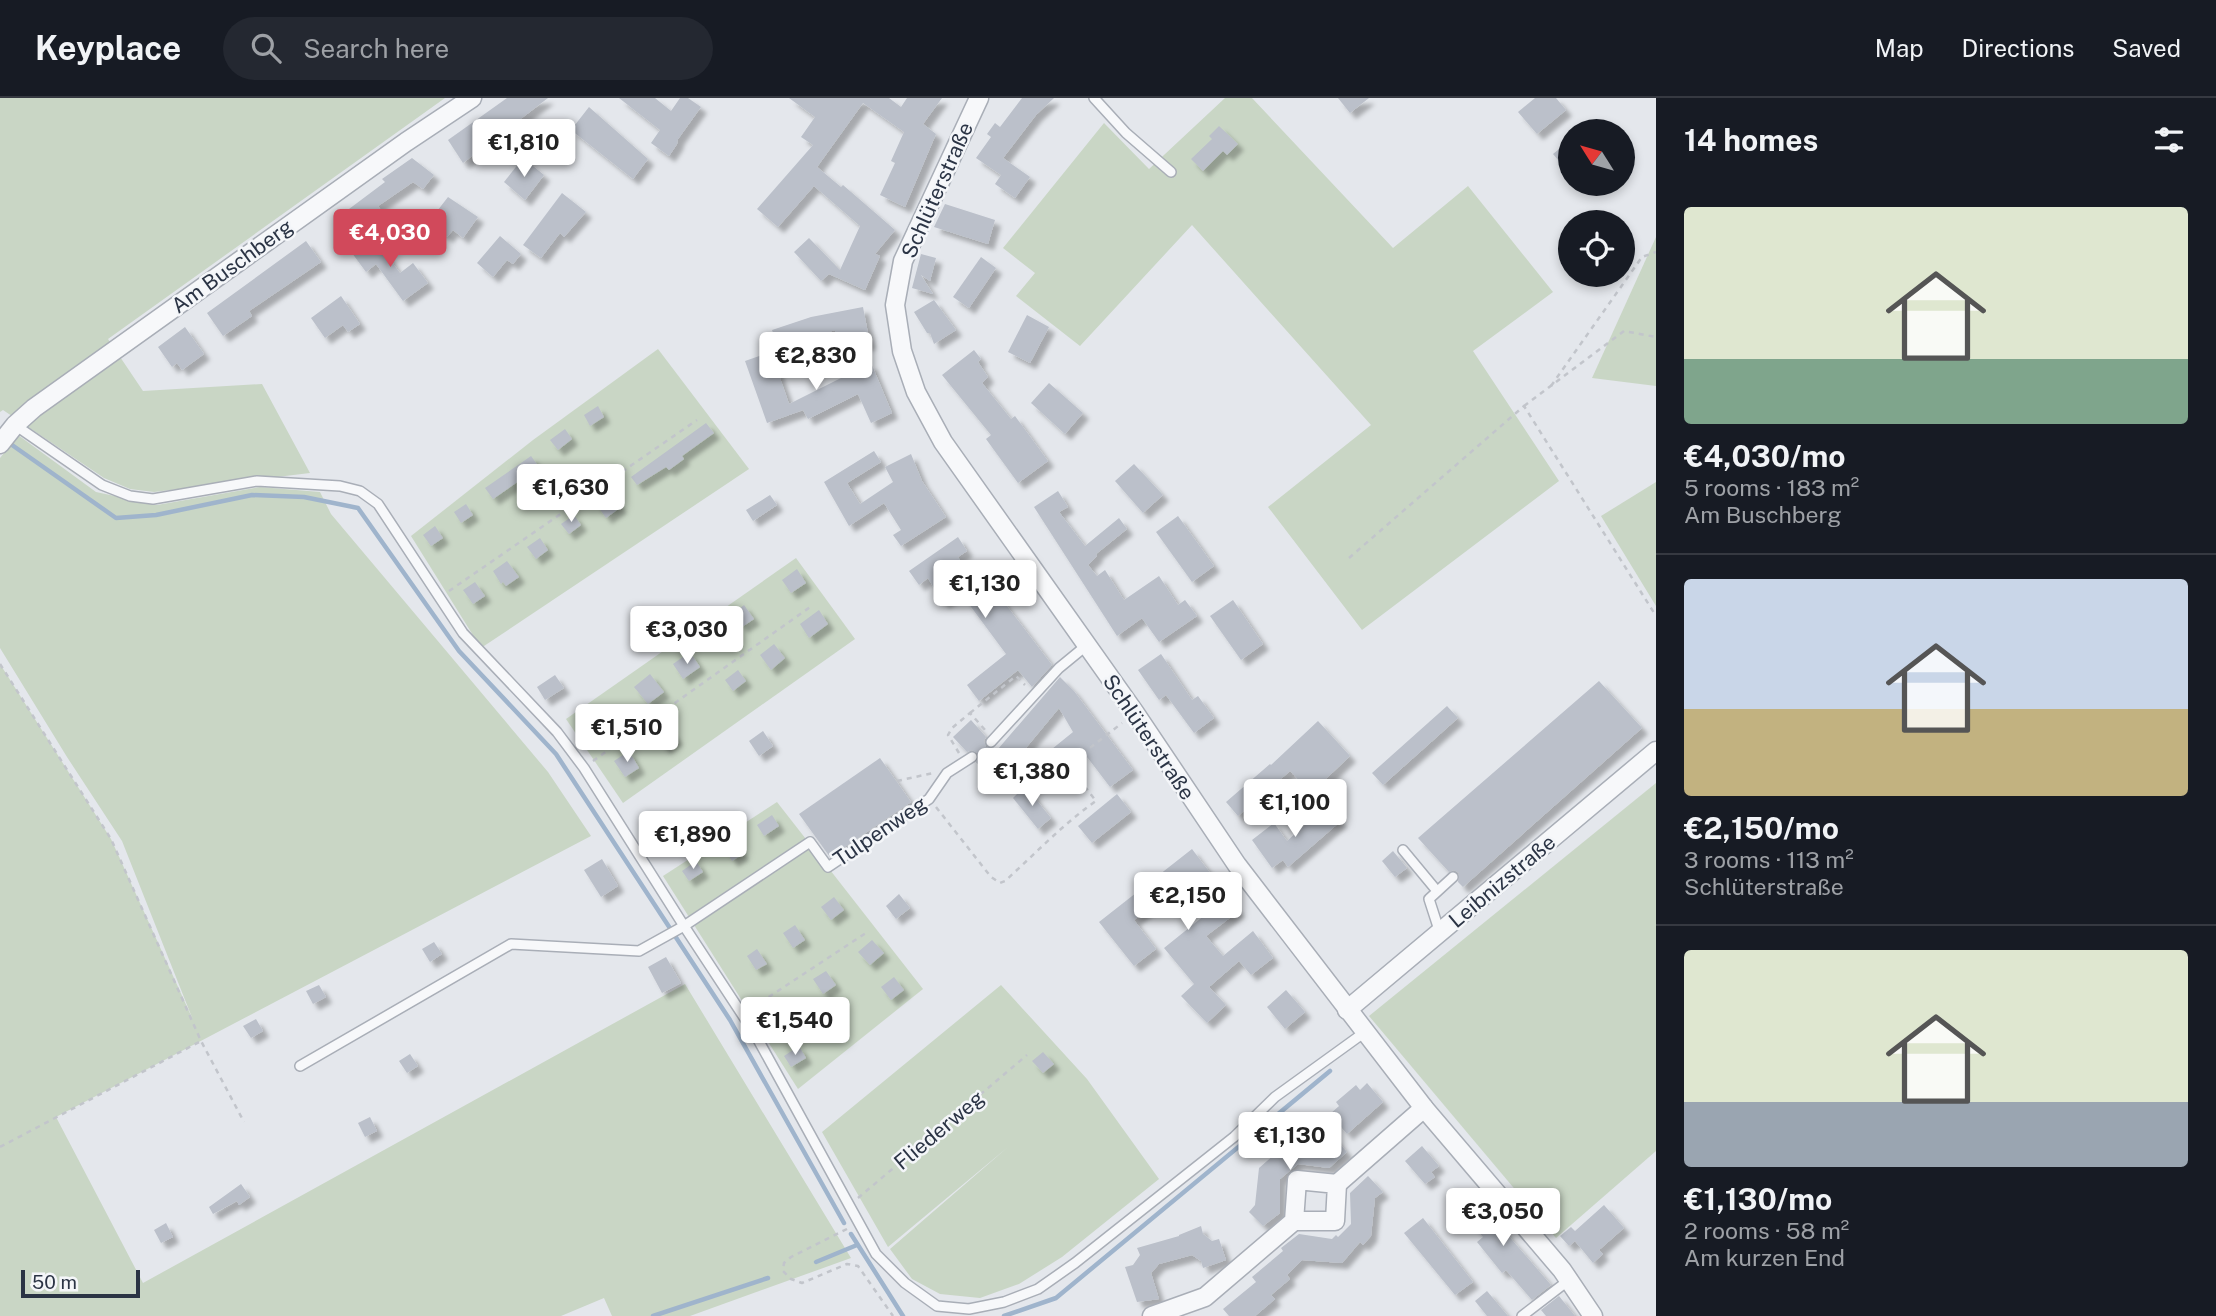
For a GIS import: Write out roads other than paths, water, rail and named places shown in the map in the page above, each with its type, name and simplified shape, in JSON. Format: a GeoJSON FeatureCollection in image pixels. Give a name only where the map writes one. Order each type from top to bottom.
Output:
{"type":"FeatureCollection","features":[{"type":"Feature","properties":{"kind":"street","name":"Am Buschberg"},"geometry":{"type":"LineString","coordinates":[[0,444],[15,425],[34,408],[472,98]]}},
{"type":"Feature","properties":{"kind":"street","name":"Schlüterstraße"},"geometry":{"type":"LineString","coordinates":[[979,98],[904,261],[895,305],[902,351],[916,392],[943,442],[1087,645],[1237,865],[1424,1108],[1569,1280],[1593,1316]]}},
{"type":"Feature","properties":{"kind":"street","name":"Leibnizstraße"},"geometry":{"type":"LineString","coordinates":[[1347,1010],[1656,751]]}},
{"type":"Feature","properties":{"kind":"street"},"geometry":{"type":"LineString","coordinates":[[1294,1221],[1297,1181],[1337,1184],[1424,1108]]}},
{"type":"Feature","properties":{"kind":"street"},"geometry":{"type":"LineString","coordinates":[[1153,1316],[1188,1310],[1294,1221],[1335,1221],[1337,1184]]}},
{"type":"Feature","properties":{"kind":"lane"},"geometry":{"type":"LineString","coordinates":[[1094,98],[1125,133],[1171,172]]}},
{"type":"Feature","properties":{"kind":"lane"},"geometry":{"type":"LineString","coordinates":[[15,425],[102,485],[130,496],[153,499],[257,481],[340,486],[360,492],[378,504],[463,633],[557,732],[584,768],[742,1014],[876,1254],[905,1283],[937,1306],[969,1309],[1004,1302],[1038,1289],[1075,1263],[1234,1137],[1275,1097],[1364,1031]]}},
{"type":"Feature","properties":{"kind":"lane"},"geometry":{"type":"LineString","coordinates":[[992,741],[1059,668],[1087,645]]}},
{"type":"Feature","properties":{"kind":"lane","name":"Tulpenweg"},"geometry":{"type":"LineString","coordinates":[[684,926],[810,842],[828,867],[929,799],[947,772],[969,759]]}},
{"type":"Feature","properties":{"kind":"lane"},"geometry":{"type":"LineString","coordinates":[[1403,850],[1437,891]]}},
{"type":"Feature","properties":{"kind":"lane"},"geometry":{"type":"LineString","coordinates":[[1440,933],[1429,899],[1453,877]]}},
{"type":"Feature","properties":{"kind":"lane"},"geometry":{"type":"LineString","coordinates":[[300,1066],[511,944],[639,951],[684,926]]}},
{"type":"Feature","properties":{"kind":"lane"},"geometry":{"type":"LineString","coordinates":[[1522,1316],[1569,1280]]}},
{"type":"Feature","properties":{"kind":"waterway"},"geometry":{"type":"LineString","coordinates":[[12,445],[116,518],[156,515],[252,495],[304,497],[358,508],[459,651],[556,754],[730,1020],[844,1223]]}},
{"type":"Feature","properties":{"kind":"waterway"},"geometry":{"type":"LineString","coordinates":[[1004,1316],[1056,1298],[1330,1071]]}},
{"type":"Feature","properties":{"kind":"waterway"},"geometry":{"type":"LineString","coordinates":[[851,1234],[903,1316]]}},
{"type":"Feature","properties":{"kind":"waterway"},"geometry":{"type":"LineString","coordinates":[[816,1262],[857,1245]]}},
{"type":"Feature","properties":{"kind":"waterway"},"geometry":{"type":"LineString","coordinates":[[653,1316],[768,1278]]}}]}
